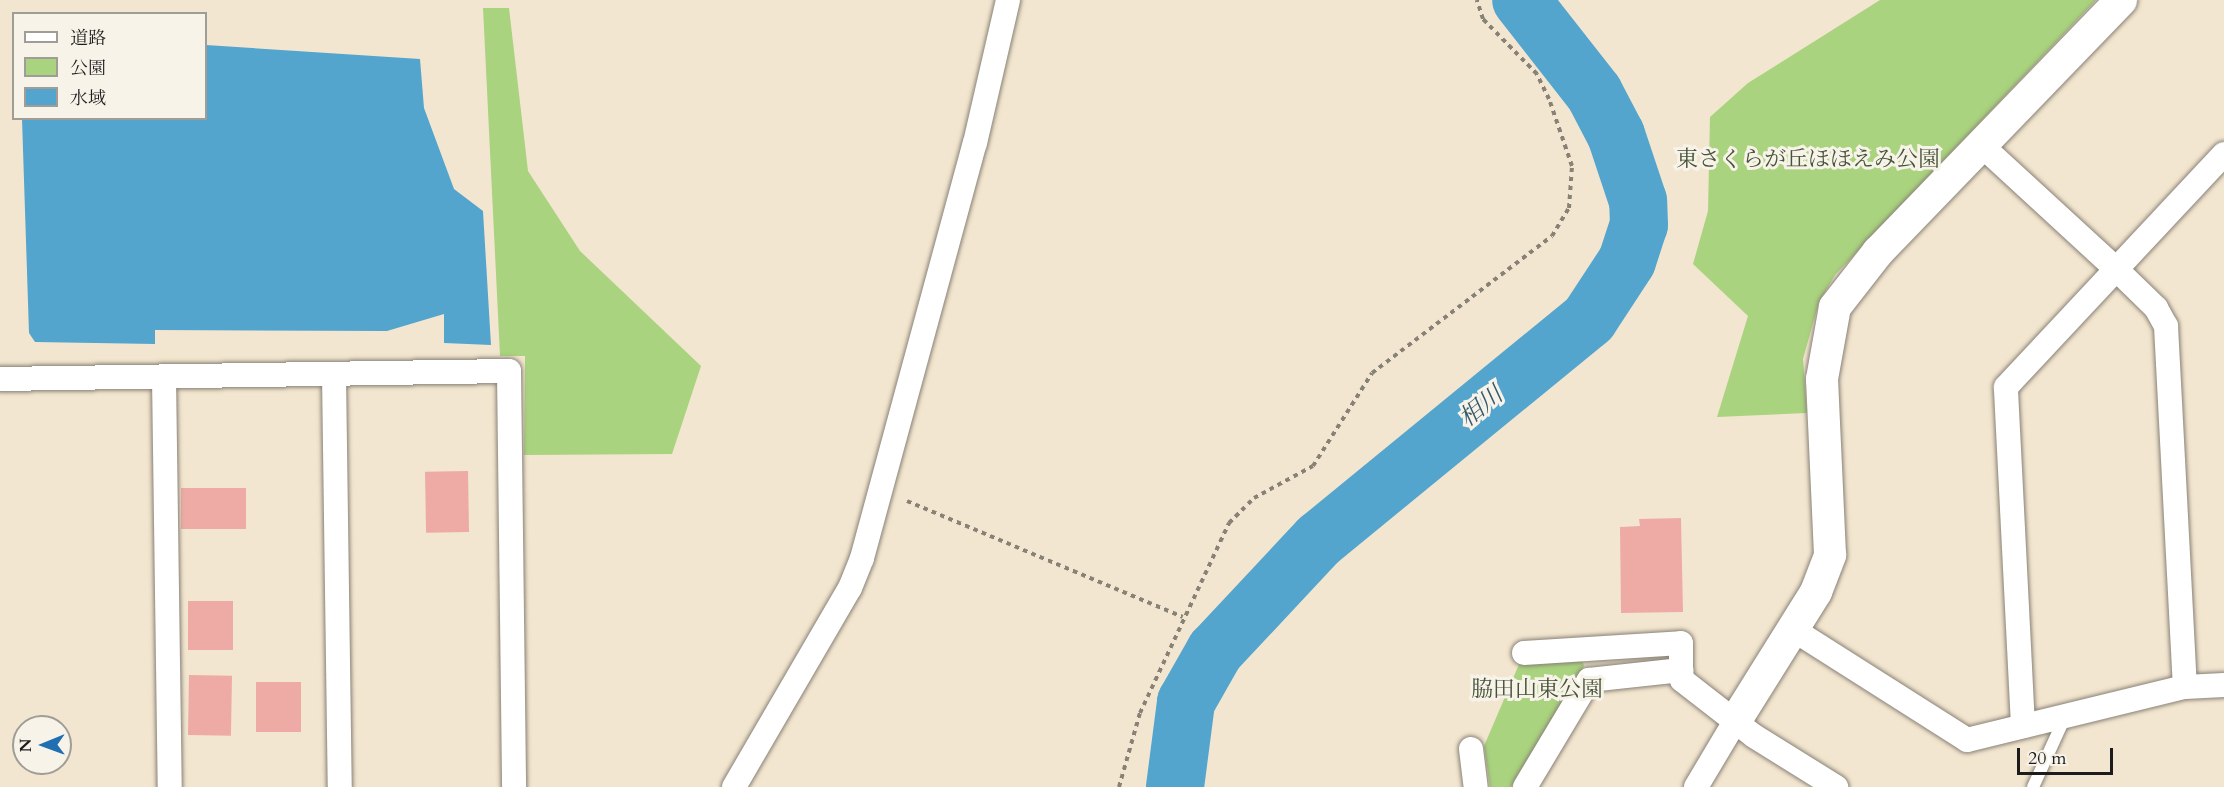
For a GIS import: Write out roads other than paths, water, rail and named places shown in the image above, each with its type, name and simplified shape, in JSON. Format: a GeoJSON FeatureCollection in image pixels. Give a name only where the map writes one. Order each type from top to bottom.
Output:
{"type":"FeatureCollection","features":[{"type":"Feature","properties":{"kind":"street"},"geometry":{"type":"LineString","coordinates":[[734,787],[850,588],[975,143],[1008,0]]}},
{"type":"Feature","properties":{"kind":"street"},"geometry":{"type":"LineString","coordinates":[[1696,787],[1794,630],[1830,555],[1822,379],[1835,307],[1878,252],[1979,143],[2121,0]]}},
{"type":"Feature","properties":{"kind":"street"},"geometry":{"type":"LineString","coordinates":[[1979,143],[2156,308],[2166,326],[2185,687]]}},
{"type":"Feature","properties":{"kind":"street"},"geometry":{"type":"LineString","coordinates":[[2023,726],[2006,387],[2114,267],[2224,154]]}},
{"type":"Feature","properties":{"kind":"street"},"geometry":{"type":"LineString","coordinates":[[0,379],[509,371],[514,787]]}},
{"type":"Feature","properties":{"kind":"street"},"geometry":{"type":"LineString","coordinates":[[334,375],[340,787]]}},
{"type":"Feature","properties":{"kind":"street"},"geometry":{"type":"LineString","coordinates":[[164,377],[170,787]]}},
{"type":"Feature","properties":{"kind":"street"},"geometry":{"type":"LineString","coordinates":[[1794,630],[1967,740],[2185,687],[2224,685]]}},
{"type":"Feature","properties":{"kind":"street"},"geometry":{"type":"LineString","coordinates":[[1524,653],[1681,643],[1682,680],[1736,720],[1836,787]]}},
{"type":"Feature","properties":{"kind":"street"},"geometry":{"type":"LineString","coordinates":[[1525,787],[1589,680],[1681,670]]}},
{"type":"Feature","properties":{"kind":"street"},"geometry":{"type":"LineString","coordinates":[[1471,749],[1476,787]]}},
{"type":"Feature","properties":{"kind":"lane"},"geometry":{"type":"LineString","coordinates":[[2032,787],[2065,716]]}},
{"type":"Feature","properties":{"kind":"water"},"geometry":{"type":"Polygon","coordinates":[[[207,45],[420,59],[424,108],[454,189],[483,211],[491,345],[444,343],[444,314],[387,331],[155,330],[155,344],[35,342],[29,333],[22,120],[207,120],[207,45]]]}},
{"type":"Feature","properties":{"kind":"waterway","name":"相川"},"geometry":{"type":"LineString","coordinates":[[1175,787],[1186,702],[1215,651],[1319,540],[1589,319],[1627,261],[1639,225],[1638,201],[1616,135],[1594,93],[1521,0]]}},
{"type":"Feature","properties":{"kind":"park label","name":"東さくらが丘ほほえみ公園"},"geometry":{"type":"Point","coordinates":[1808,160]}},
{"type":"Feature","properties":{"kind":"park label","name":"脇田山東公園"},"geometry":{"type":"Point","coordinates":[1537,690]}}]}
